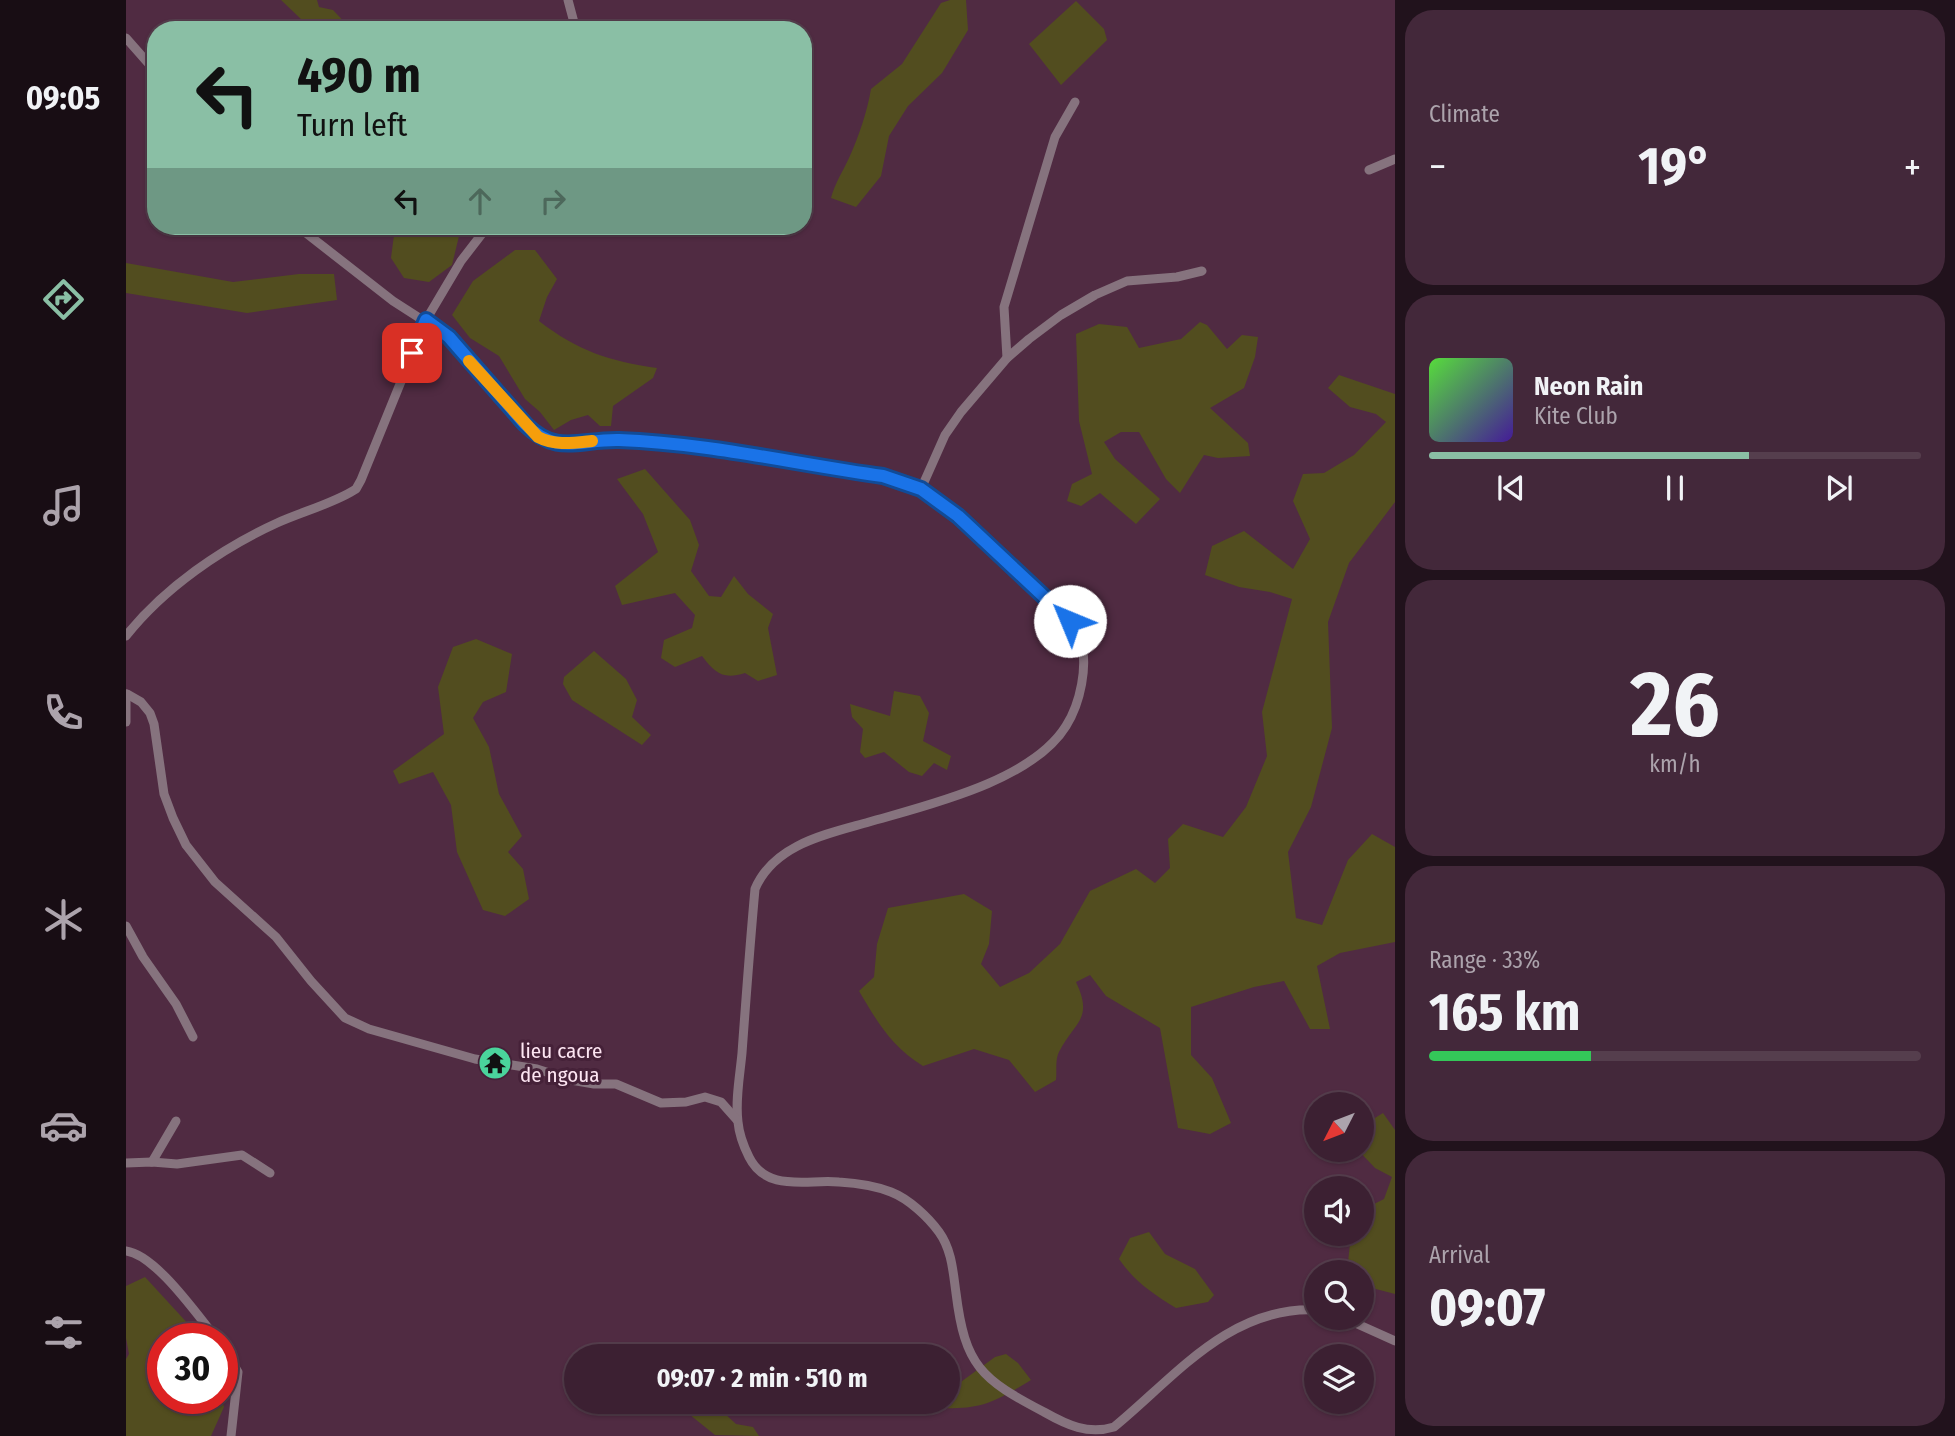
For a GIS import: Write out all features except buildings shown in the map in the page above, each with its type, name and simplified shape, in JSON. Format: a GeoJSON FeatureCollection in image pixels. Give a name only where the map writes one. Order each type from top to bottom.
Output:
{"type":"FeatureCollection","features":[{"type":"Feature","properties":{"kind":"street"},"geometry":{"type":"LineString","coordinates":[[568,0],[574,21]]}},
{"type":"Feature","properties":{"kind":"street"},"geometry":{"type":"LineString","coordinates":[[126,38],[147,62]]}},
{"type":"Feature","properties":{"kind":"street"},"geometry":{"type":"LineString","coordinates":[[1007,358],[1004,307],[1055,137],[1075,102]]}},
{"type":"Feature","properties":{"kind":"street"},"geometry":{"type":"LineString","coordinates":[[1369,170],[1395,159]]}},
{"type":"Feature","properties":{"kind":"street"},"geometry":{"type":"LineString","coordinates":[[309,235],[393,301],[449,337],[538,437],[558,443],[618,440],[702,447],[883,476],[921,489],[966,523],[1070,621],[1080,639],[1084,659],[1076,703],[1066,726],[1035,758],[1011,773],[956,795],[828,832],[781,857],[761,874],[755,889],[737,1120]]}},
{"type":"Feature","properties":{"kind":"street"},"geometry":{"type":"LineString","coordinates":[[126,636],[168,593],[258,531],[356,489],[426,320],[460,261],[481,235]]}},
{"type":"Feature","properties":{"kind":"street"},"geometry":{"type":"LineString","coordinates":[[921,489],[946,435],[961,412],[1007,358],[1061,315],[1095,295],[1127,281],[1177,277],[1202,271]]}},
{"type":"Feature","properties":{"kind":"street"},"geometry":{"type":"LineString","coordinates":[[126,722],[126,694],[141,702],[150,713],[164,794],[173,818],[192,853],[215,882],[276,937],[310,981],[345,1018],[369,1030],[475,1059],[537,1069],[571,1080],[616,1084],[661,1102],[686,1102],[705,1097],[722,1102],[737,1120],[750,1160],[762,1174],[778,1181],[838,1182],[891,1192],[910,1203],[940,1233],[953,1265],[960,1319],[968,1347],[986,1377],[1032,1406],[1082,1429],[1099,1431],[1114,1427],[1209,1344],[1250,1323],[1276,1314],[1304,1309]]}},
{"type":"Feature","properties":{"kind":"street"},"geometry":{"type":"LineString","coordinates":[[126,926],[143,957],[176,1004],[193,1037]]}},
{"type":"Feature","properties":{"kind":"street"},"geometry":{"type":"LineString","coordinates":[[152,1162],[176,1121]]}},
{"type":"Feature","properties":{"kind":"street"},"geometry":{"type":"LineString","coordinates":[[126,1163],[177,1164],[242,1155],[270,1173]]}},
{"type":"Feature","properties":{"kind":"street"},"geometry":{"type":"LineString","coordinates":[[126,1251],[135,1252],[154,1265],[203,1323]]}},
{"type":"Feature","properties":{"kind":"street"},"geometry":{"type":"LineString","coordinates":[[1370,1330],[1395,1341]]}},
{"type":"Feature","properties":{"kind":"street"},"geometry":{"type":"LineString","coordinates":[[231,1436],[233,1414]]}},
{"type":"Feature","properties":{"kind":"shaded area"},"geometry":{"type":"Polygon","coordinates":[[[281,0],[317,0],[319,7],[333,10],[343,21],[302,21],[281,0]]]}},
{"type":"Feature","properties":{"kind":"shaded area"},"geometry":{"type":"Polygon","coordinates":[[[966,0],[968,30],[942,73],[908,106],[889,136],[881,176],[856,207],[831,198],[859,133],[871,89],[902,64],[941,3],[966,0]]]}},
{"type":"Feature","properties":{"kind":"shaded area"},"geometry":{"type":"Polygon","coordinates":[[[1076,1],[1104,29],[1107,40],[1061,85],[1029,44],[1076,1]]]}},
{"type":"Feature","properties":{"kind":"shaded area"},"geometry":{"type":"Polygon","coordinates":[[[394,235],[459,235],[452,265],[429,282],[404,278],[391,258],[394,235]]]}},
{"type":"Feature","properties":{"kind":"shaded area"},"geometry":{"type":"Polygon","coordinates":[[[515,250],[535,250],[557,279],[547,297],[539,321],[567,340],[595,353],[657,368],[653,378],[613,406],[611,426],[600,426],[588,415],[571,420],[554,430],[525,399],[499,356],[470,338],[452,315],[473,281],[515,250]]]}},
{"type":"Feature","properties":{"kind":"shaded area"},"geometry":{"type":"Polygon","coordinates":[[[126,263],[233,282],[299,274],[334,274],[337,300],[247,313],[126,293],[126,263]]]}},
{"type":"Feature","properties":{"kind":"shaded area"},"geometry":{"type":"Polygon","coordinates":[[[1200,322],[1207,325],[1227,349],[1242,335],[1258,337],[1255,357],[1244,388],[1210,408],[1248,443],[1250,456],[1218,458],[1204,455],[1180,493],[1166,479],[1139,432],[1121,432],[1104,442],[1115,459],[1160,499],[1136,524],[1100,493],[1081,506],[1067,501],[1072,484],[1092,474],[1079,421],[1076,334],[1099,324],[1127,327],[1139,348],[1181,339],[1200,322]]]}},
{"type":"Feature","properties":{"kind":"shaded area"},"geometry":{"type":"Polygon","coordinates":[[[1339,375],[1395,394],[1395,502],[1349,563],[1328,622],[1332,728],[1311,807],[1288,852],[1296,918],[1322,925],[1348,860],[1372,834],[1395,847],[1395,942],[1340,953],[1317,966],[1330,1029],[1310,1029],[1284,981],[1254,987],[1191,1007],[1191,1055],[1212,1078],[1231,1123],[1210,1134],[1178,1128],[1160,1028],[1106,996],[1090,975],[1076,982],[1083,1005],[1082,1013],[1059,1052],[1056,1080],[1035,1092],[1009,1060],[974,1049],[923,1066],[894,1042],[879,1024],[859,991],[874,977],[877,944],[888,908],[964,894],[992,911],[989,944],[981,964],[1000,987],[1029,973],[1060,944],[1090,891],[1136,869],[1155,883],[1170,868],[1168,839],[1183,824],[1223,837],[1246,807],[1267,756],[1262,712],[1292,599],[1239,587],[1205,575],[1212,546],[1244,531],[1293,569],[1310,539],[1293,501],[1303,474],[1324,473],[1354,455],[1386,422],[1376,414],[1350,407],[1328,388],[1339,375]]]}},
{"type":"Feature","properties":{"kind":"shaded area"},"geometry":{"type":"Polygon","coordinates":[[[645,469],[690,520],[699,545],[691,571],[709,596],[721,597],[734,576],[748,594],[773,614],[768,628],[777,675],[758,681],[745,673],[731,676],[720,674],[702,656],[675,667],[661,658],[664,640],[692,628],[695,615],[675,593],[622,605],[615,586],[658,552],[643,514],[617,479],[645,469]]]}},
{"type":"Feature","properties":{"kind":"shaded area"},"geometry":{"type":"Polygon","coordinates":[[[476,639],[512,654],[506,692],[483,702],[473,718],[489,747],[499,794],[522,836],[508,852],[523,869],[529,899],[505,916],[483,910],[457,852],[451,805],[433,772],[399,784],[393,771],[444,734],[438,687],[453,647],[476,639]]]}},
{"type":"Feature","properties":{"kind":"shaded area"},"geometry":{"type":"Polygon","coordinates":[[[594,651],[626,679],[637,700],[632,717],[651,735],[642,745],[572,700],[563,684],[564,677],[594,651]]]}},
{"type":"Feature","properties":{"kind":"shaded area"},"geometry":{"type":"Polygon","coordinates":[[[894,691],[920,696],[929,713],[923,741],[951,756],[947,770],[934,763],[922,776],[909,772],[884,752],[865,758],[860,752],[863,729],[852,717],[850,704],[890,716],[894,691]]]}},
{"type":"Feature","properties":{"kind":"shaded area"},"geometry":{"type":"Polygon","coordinates":[[[1383,1113],[1395,1130],[1395,1294],[1374,1289],[1374,1260],[1348,1260],[1350,1246],[1374,1246],[1374,1204],[1384,1199],[1392,1177],[1369,1162],[1374,1162],[1374,1119],[1383,1113]]]}},
{"type":"Feature","properties":{"kind":"shaded area"},"geometry":{"type":"Polygon","coordinates":[[[1149,1232],[1165,1254],[1195,1269],[1214,1295],[1208,1302],[1176,1308],[1144,1287],[1125,1267],[1119,1259],[1130,1238],[1149,1232]]]}},
{"type":"Feature","properties":{"kind":"shaded area"},"geometry":{"type":"Polygon","coordinates":[[[145,1277],[187,1323],[147,1323],[147,1414],[221,1414],[211,1436],[126,1436],[126,1359],[129,1354],[126,1338],[126,1286],[145,1277]]]}},
{"type":"Feature","properties":{"kind":"shaded area"},"geometry":{"type":"Polygon","coordinates":[[[1006,1354],[1018,1363],[1031,1380],[990,1402],[960,1408],[960,1383],[995,1357],[1006,1354]]]}},
{"type":"Feature","properties":{"kind":"shaded area"},"geometry":{"type":"Polygon","coordinates":[[[689,1414],[725,1414],[736,1424],[753,1427],[759,1436],[715,1435],[689,1414]]]}},
{"type":"Feature","properties":{"kind":"slow traffic"},"geometry":{"type":"LineString","coordinates":[[469,361],[538,437],[558,443],[592,441]]}},
{"type":"Feature","properties":{"kind":"place","name":"lieu cacre de ngoua"},"geometry":{"type":"Point","coordinates":[495,1063]}},
{"type":"Feature","properties":{"kind":"route"},"geometry":{"type":"LineString","coordinates":[[412,353],[426,320],[449,337],[525,424],[538,437],[548,442],[618,440],[702,447],[906,482],[921,489],[958,516],[1070,621]]}}]}
